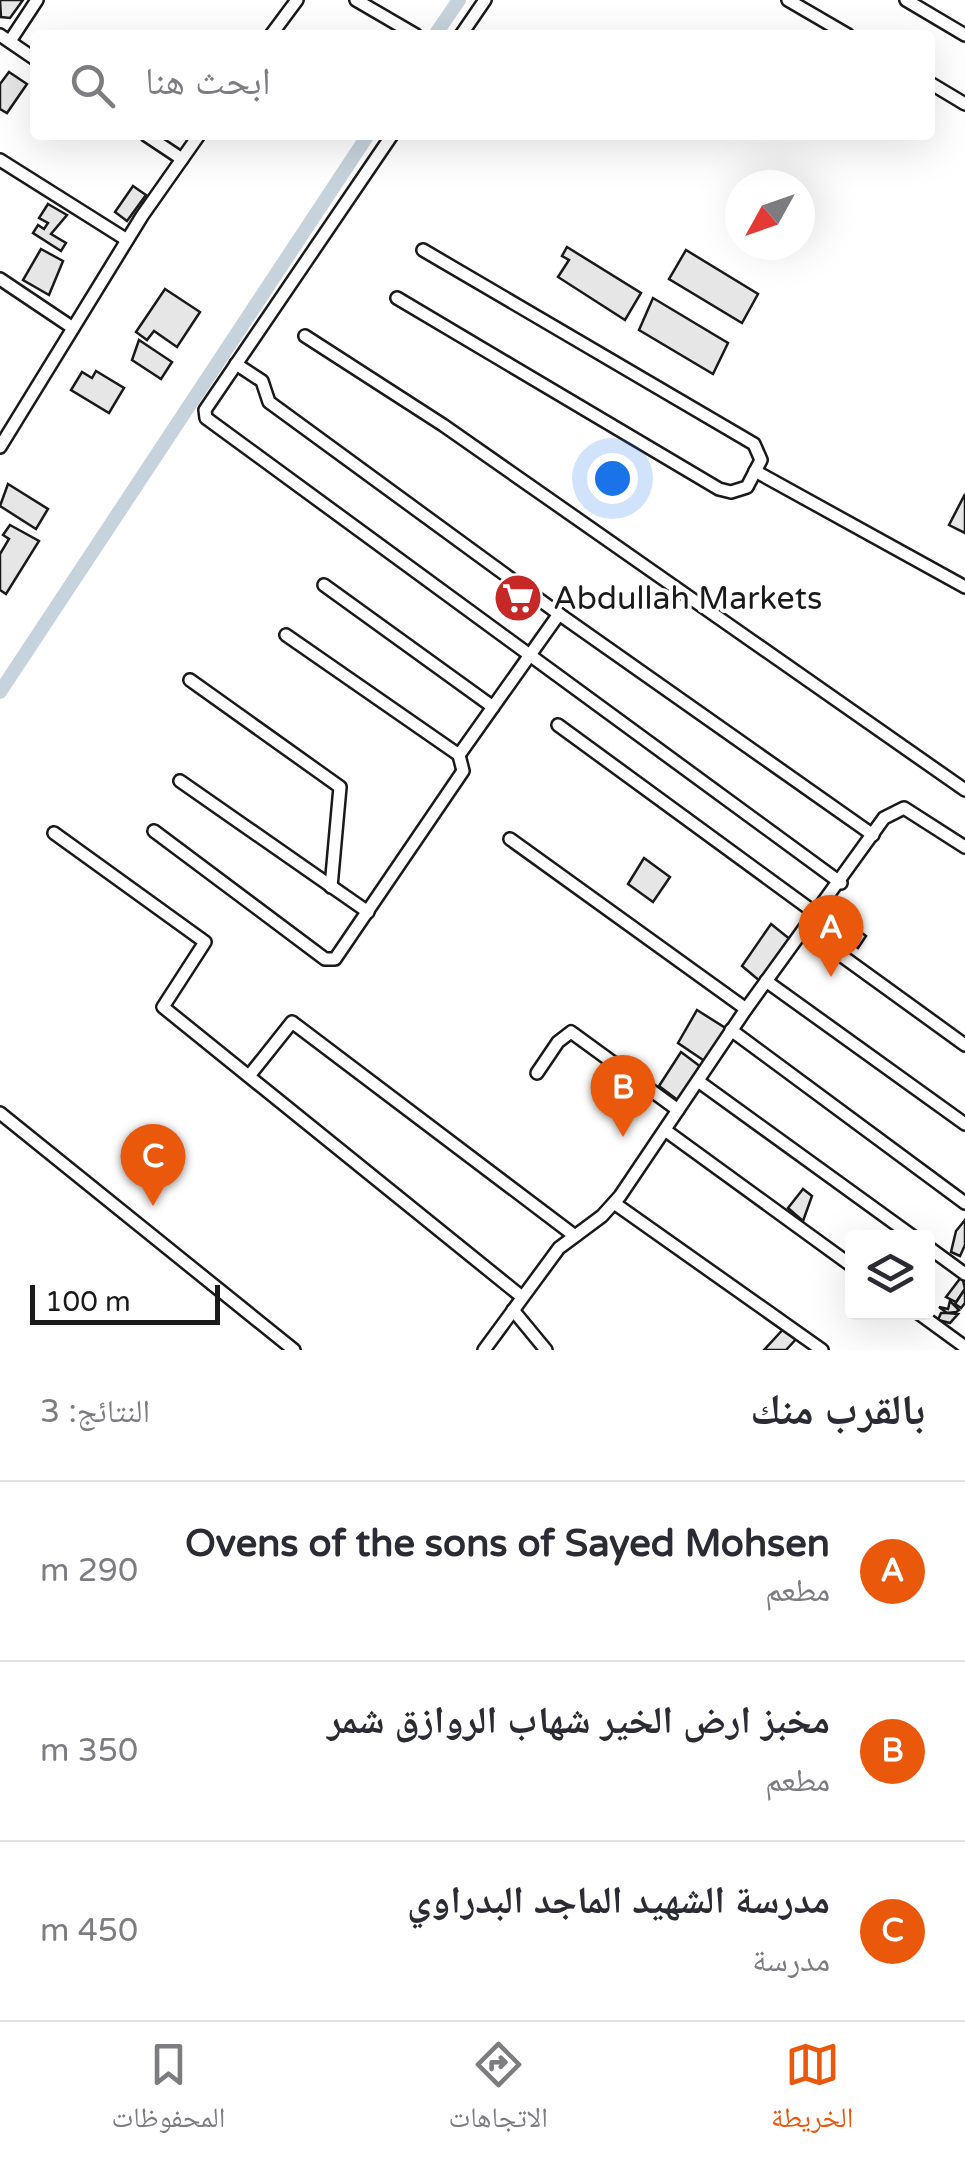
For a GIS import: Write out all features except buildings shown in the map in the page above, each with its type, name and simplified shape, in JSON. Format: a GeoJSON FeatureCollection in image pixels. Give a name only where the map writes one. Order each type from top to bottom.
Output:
{"type":"FeatureCollection","features":[{"type":"Feature","properties":{"kind":"street"},"geometry":{"type":"LineString","coordinates":[[30,55],[5,38],[37,0]]}},
{"type":"Feature","properties":{"kind":"street"},"geometry":{"type":"LineString","coordinates":[[275,30],[297,0]]}},
{"type":"Feature","properties":{"kind":"street"},"geometry":{"type":"LineString","coordinates":[[356,0],[407,30]]}},
{"type":"Feature","properties":{"kind":"street"},"geometry":{"type":"LineString","coordinates":[[463,30],[484,0]]}},
{"type":"Feature","properties":{"kind":"street"},"geometry":{"type":"LineString","coordinates":[[788,0],[839,30]]}},
{"type":"Feature","properties":{"kind":"street"},"geometry":{"type":"LineString","coordinates":[[906,0],[965,35]]}},
{"type":"Feature","properties":{"kind":"street"},"geometry":{"type":"LineString","coordinates":[[935,86],[965,104]]}},
{"type":"Feature","properties":{"kind":"street"},"geometry":{"type":"LineString","coordinates":[[154,140],[182,159]]}},
{"type":"Feature","properties":{"kind":"street"},"geometry":{"type":"LineString","coordinates":[[0,447],[127,240],[195,140]]}},
{"type":"Feature","properties":{"kind":"street"},"geometry":{"type":"LineString","coordinates":[[389,140],[205,410],[211,424],[841,883]]}},
{"type":"Feature","properties":{"kind":"street"},"geometry":{"type":"LineString","coordinates":[[0,160],[127,240]]}},
{"type":"Feature","properties":{"kind":"street"},"geometry":{"type":"LineString","coordinates":[[397,298],[719,489],[739,491],[756,471],[759,451],[742,436],[424,250]]}},
{"type":"Feature","properties":{"kind":"street"},"geometry":{"type":"LineString","coordinates":[[0,279],[73,328]]}},
{"type":"Feature","properties":{"kind":"street"},"geometry":{"type":"LineString","coordinates":[[305,336],[444,425],[706,613],[965,790]]}},
{"type":"Feature","properties":{"kind":"street"},"geometry":{"type":"LineString","coordinates":[[236,364],[262,381],[269,402],[559,614],[873,834]]}},
{"type":"Feature","properties":{"kind":"street"},"geometry":{"type":"LineString","coordinates":[[756,471],[965,587]]}},
{"type":"Feature","properties":{"kind":"street"},"geometry":{"type":"LineString","coordinates":[[324,585],[493,707]]}},
{"type":"Feature","properties":{"kind":"street"},"geometry":{"type":"LineString","coordinates":[[459,755],[559,614]]}},
{"type":"Feature","properties":{"kind":"street"},"geometry":{"type":"LineString","coordinates":[[154,832],[325,958],[340,954],[463,771],[459,755],[286,635]]}},
{"type":"Feature","properties":{"kind":"street"},"geometry":{"type":"LineString","coordinates":[[190,680],[340,787],[331,886]]}},
{"type":"Feature","properties":{"kind":"street"},"geometry":{"type":"LineString","coordinates":[[558,725],[818,915]]}},
{"type":"Feature","properties":{"kind":"street"},"geometry":{"type":"LineString","coordinates":[[180,781],[368,912]]}},
{"type":"Feature","properties":{"kind":"street"},"geometry":{"type":"LineString","coordinates":[[484,1350],[559,1248],[614,1203],[746,1008],[893,810],[904,808],[965,847]]}},
{"type":"Feature","properties":{"kind":"street"},"geometry":{"type":"LineString","coordinates":[[54,833],[204,942],[163,1007],[522,1296]]}},
{"type":"Feature","properties":{"kind":"street"},"geometry":{"type":"LineString","coordinates":[[510,839],[746,1008]]}},
{"type":"Feature","properties":{"kind":"street"},"geometry":{"type":"LineString","coordinates":[[806,930],[965,1046]]}},
{"type":"Feature","properties":{"kind":"street"},"geometry":{"type":"LineString","coordinates":[[766,981],[965,1124]]}},
{"type":"Feature","properties":{"kind":"street"},"geometry":{"type":"LineString","coordinates":[[248,1076],[292,1022],[575,1236]]}},
{"type":"Feature","properties":{"kind":"street"},"geometry":{"type":"LineString","coordinates":[[732,1030],[965,1203]]}},
{"type":"Feature","properties":{"kind":"street"},"geometry":{"type":"LineString","coordinates":[[538,1073],[558,1042],[571,1032],[678,1110]]}},
{"type":"Feature","properties":{"kind":"street"},"geometry":{"type":"LineString","coordinates":[[698,1082],[903,1230]]}},
{"type":"Feature","properties":{"kind":"street"},"geometry":{"type":"LineString","coordinates":[[0,1113],[294,1350]]}},
{"type":"Feature","properties":{"kind":"street"},"geometry":{"type":"LineString","coordinates":[[669,1133],[845,1261]]}},
{"type":"Feature","properties":{"kind":"street"},"geometry":{"type":"LineString","coordinates":[[614,1203],[822,1350]]}},
{"type":"Feature","properties":{"kind":"street"},"geometry":{"type":"LineString","coordinates":[[935,1252],[965,1274]]}},
{"type":"Feature","properties":{"kind":"street"},"geometry":{"type":"LineString","coordinates":[[513,1310],[546,1350]]}},
{"type":"Feature","properties":{"kind":"street"},"geometry":{"type":"LineString","coordinates":[[928,1320],[965,1347]]}},
{"type":"Feature","properties":{"kind":"waterway"},"geometry":{"type":"LineString","coordinates":[[438,30],[459,0]]}},
{"type":"Feature","properties":{"kind":"waterway"},"geometry":{"type":"LineString","coordinates":[[0,692],[365,140]]}},
{"type":"Feature","properties":{"kind":"place","name":"Abdullah Markets"},"geometry":{"type":"Point","coordinates":[518,598]}},
{"type":"Feature","properties":{"kind":"place","name":"Ovens of the sons of Sayed Mohsen"},"geometry":{"type":"Point","coordinates":[831,977]}},
{"type":"Feature","properties":{"kind":"place","name":"مخبز ارض الخير شهاب الروازق شمر"},"geometry":{"type":"Point","coordinates":[623,1137]}},
{"type":"Feature","properties":{"kind":"place","name":"مدرسة الشهيد الماجد البدراوي"},"geometry":{"type":"Point","coordinates":[153,1206]}}]}
